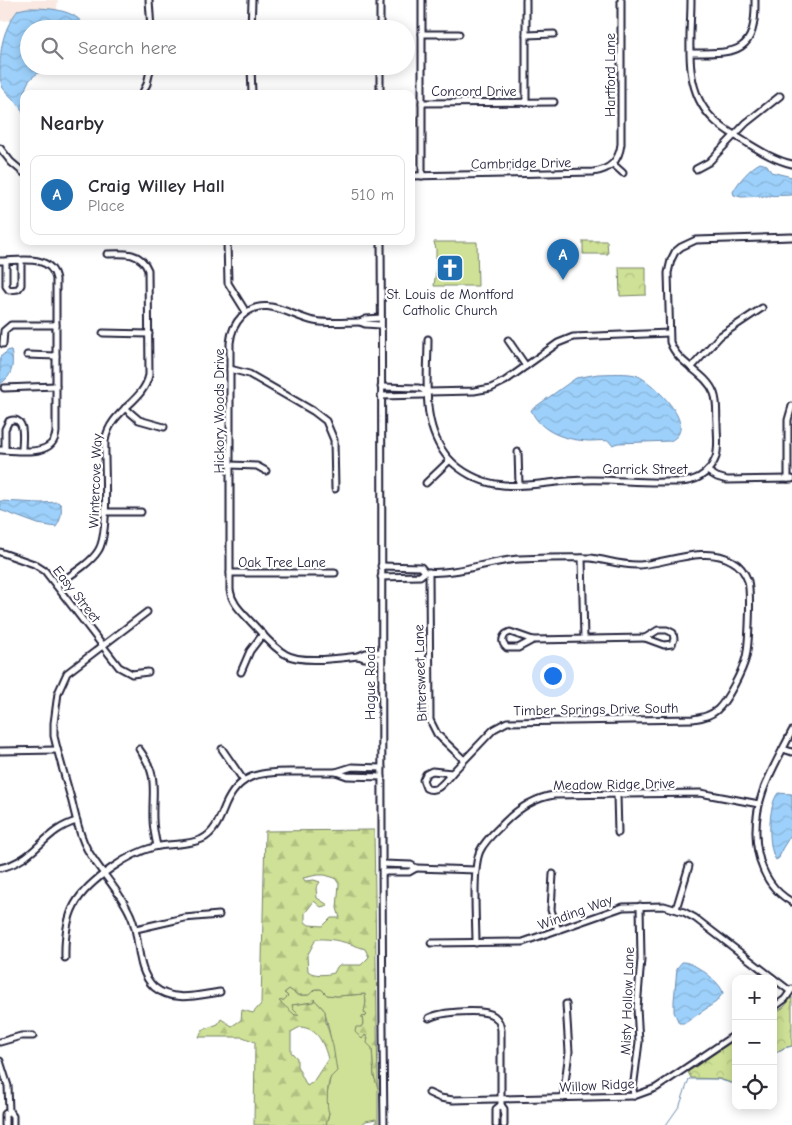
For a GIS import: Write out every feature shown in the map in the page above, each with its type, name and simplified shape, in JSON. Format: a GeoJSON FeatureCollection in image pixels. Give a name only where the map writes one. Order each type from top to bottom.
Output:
{"type":"FeatureCollection","features":[{"type":"Feature","properties":{"kind":"street"},"geometry":{"type":"LineString","coordinates":[[149,0],[150,20]]}},
{"type":"Feature","properties":{"kind":"street"},"geometry":{"type":"LineString","coordinates":[[251,20],[252,0]]}},
{"type":"Feature","properties":{"kind":"street"},"geometry":{"type":"LineString","coordinates":[[380,0],[380,20]]}},
{"type":"Feature","properties":{"kind":"street"},"geometry":{"type":"LineString","coordinates":[[422,0],[422,176]]}},
{"type":"Feature","properties":{"kind":"street"},"geometry":{"type":"LineString","coordinates":[[526,0],[526,103]]}},
{"type":"Feature","properties":{"kind":"street","name":"Hartford Lane"},"geometry":{"type":"LineString","coordinates":[[613,164],[620,149],[621,0]]}},
{"type":"Feature","properties":{"kind":"street"},"geometry":{"type":"LineString","coordinates":[[691,0],[692,80],[700,101],[713,120],[734,135],[772,158],[792,164]]}},
{"type":"Feature","properties":{"kind":"street"},"geometry":{"type":"LineString","coordinates":[[691,53],[725,53],[742,46],[754,28],[755,0]]}},
{"type":"Feature","properties":{"kind":"street"},"geometry":{"type":"LineString","coordinates":[[422,34],[459,34]]}},
{"type":"Feature","properties":{"kind":"street"},"geometry":{"type":"LineString","coordinates":[[526,35],[554,34]]}},
{"type":"Feature","properties":{"kind":"street"},"geometry":{"type":"LineString","coordinates":[[144,90],[149,75]]}},
{"type":"Feature","properties":{"kind":"street"},"geometry":{"type":"LineString","coordinates":[[252,75],[252,90]]}},
{"type":"Feature","properties":{"kind":"street"},"geometry":{"type":"LineString","coordinates":[[380,75],[380,90]]}},
{"type":"Feature","properties":{"kind":"street"},"geometry":{"type":"LineString","coordinates":[[696,169],[709,162],[752,118],[780,96]]}},
{"type":"Feature","properties":{"kind":"street","name":"Concord Drive"},"geometry":{"type":"LineString","coordinates":[[422,103],[554,102]]}},
{"type":"Feature","properties":{"kind":"street"},"geometry":{"type":"LineString","coordinates":[[0,148],[20,170]]}},
{"type":"Feature","properties":{"kind":"street"},"geometry":{"type":"LineString","coordinates":[[613,164],[623,174]]}},
{"type":"Feature","properties":{"kind":"street","name":"Cambridge Drive"},"geometry":{"type":"LineString","coordinates":[[415,176],[593,172],[603,170],[613,164]]}},
{"type":"Feature","properties":{"kind":"street","name":"Garrick Street"},"geometry":{"type":"LineString","coordinates":[[428,339],[429,414],[432,427],[439,444],[450,460],[466,472],[484,481],[500,485],[586,480],[685,481],[699,477],[707,471],[716,455],[716,399],[711,387],[673,350],[668,333],[669,265],[675,252],[696,240],[792,237]]}},
{"type":"Feature","properties":{"kind":"street"},"geometry":{"type":"LineString","coordinates":[[227,245],[228,283],[246,312],[266,306],[282,309],[319,322],[360,322],[380,325]]}},
{"type":"Feature","properties":{"kind":"street","name":"Hague Road"},"geometry":{"type":"LineString","coordinates":[[381,245],[382,988],[384,1125]]}},
{"type":"Feature","properties":{"kind":"street","name":"Wintercove Way"},"geometry":{"type":"LineString","coordinates":[[56,585],[92,558],[100,549],[104,536],[106,435],[111,422],[144,389],[150,368],[149,275],[147,266],[135,255],[107,254]]}},
{"type":"Feature","properties":{"kind":"street"},"geometry":{"type":"LineString","coordinates":[[21,261],[21,285],[14,291],[9,290],[6,286],[3,261],[21,261],[40,261],[49,266],[54,272],[56,279],[56,432],[54,441],[50,446],[43,449],[22,450],[2,450],[4,429],[9,421],[14,419],[22,426],[22,450]]}},
{"type":"Feature","properties":{"kind":"street"},"geometry":{"type":"LineString","coordinates":[[691,368],[720,336],[762,308]]}},
{"type":"Feature","properties":{"kind":"street","name":"Hickory Woods Drive"},"geometry":{"type":"LineString","coordinates":[[246,312],[236,324],[231,336],[230,590],[235,604],[284,654],[295,658],[341,658],[366,653],[381,655]]}},
{"type":"Feature","properties":{"kind":"street"},"geometry":{"type":"LineString","coordinates":[[360,322],[366,319],[380,318]]}},
{"type":"Feature","properties":{"kind":"street"},"geometry":{"type":"LineString","coordinates":[[3,344],[4,332],[11,325],[56,325]]}},
{"type":"Feature","properties":{"kind":"street"},"geometry":{"type":"LineString","coordinates":[[103,333],[149,334]]}},
{"type":"Feature","properties":{"kind":"street"},"geometry":{"type":"LineString","coordinates":[[381,387],[419,388],[428,392],[488,389],[501,383],[558,344],[573,337],[668,333]]}},
{"type":"Feature","properties":{"kind":"street"},"geometry":{"type":"LineString","coordinates":[[508,340],[526,366]]}},
{"type":"Feature","properties":{"kind":"street"},"geometry":{"type":"LineString","coordinates":[[27,356],[56,356]]}},
{"type":"Feature","properties":{"kind":"street"},"geometry":{"type":"LineString","coordinates":[[230,369],[250,374],[317,413],[326,421],[334,440],[335,489]]}},
{"type":"Feature","properties":{"kind":"street"},"geometry":{"type":"LineString","coordinates":[[4,388],[56,386]]}},
{"type":"Feature","properties":{"kind":"street"},"geometry":{"type":"LineString","coordinates":[[381,396],[423,395],[428,392]]}},
{"type":"Feature","properties":{"kind":"street"},"geometry":{"type":"LineString","coordinates":[[707,471],[727,480],[790,479],[788,420],[792,406]]}},
{"type":"Feature","properties":{"kind":"street"},"geometry":{"type":"LineString","coordinates":[[125,408],[139,420],[164,427]]}},
{"type":"Feature","properties":{"kind":"street"},"geometry":{"type":"LineString","coordinates":[[518,452],[518,485]]}},
{"type":"Feature","properties":{"kind":"street"},"geometry":{"type":"LineString","coordinates":[[426,483],[450,460]]}},
{"type":"Feature","properties":{"kind":"street"},"geometry":{"type":"LineString","coordinates":[[230,465],[257,466],[266,471]]}},
{"type":"Feature","properties":{"kind":"street"},"geometry":{"type":"LineString","coordinates":[[105,512],[141,512]]}},
{"type":"Feature","properties":{"kind":"street","name":"Easy Street"},"geometry":{"type":"LineString","coordinates":[[0,552],[40,566],[123,671],[138,675],[148,672]]}},
{"type":"Feature","properties":{"kind":"street","name":"Timber Springs Drive South"},"geometry":{"type":"LineString","coordinates":[[452,773],[428,772],[423,778],[423,783],[426,788],[434,790],[452,773],[494,729],[507,722],[700,718],[715,712],[725,701],[744,662],[747,647],[749,586],[742,569],[732,560],[716,555],[683,556],[636,565],[582,558]]}},
{"type":"Feature","properties":{"kind":"street"},"geometry":{"type":"LineString","coordinates":[[381,577],[420,576],[427,572],[453,571],[519,559],[582,558],[584,639]]}},
{"type":"Feature","properties":{"kind":"street"},"geometry":{"type":"LineString","coordinates":[[381,566],[421,567],[427,572]]}},
{"type":"Feature","properties":{"kind":"street","name":"Bittersweet Lane"},"geometry":{"type":"LineString","coordinates":[[427,572],[430,720],[436,734],[464,760]]}},
{"type":"Feature","properties":{"kind":"street","name":"Oak Tree Lane"},"geometry":{"type":"LineString","coordinates":[[230,573],[335,573]]}},
{"type":"Feature","properties":{"kind":"street"},"geometry":{"type":"LineString","coordinates":[[147,612],[72,669],[62,683],[58,693],[53,727],[57,750],[87,849],[128,910],[136,929],[144,971],[149,980],[155,988],[172,996],[183,997],[220,992]]}},
{"type":"Feature","properties":{"kind":"street"},"geometry":{"type":"LineString","coordinates":[[533,640],[518,648],[511,649],[505,646],[502,639],[510,632],[533,640],[645,638],[664,646],[672,644],[674,639],[673,633],[663,630],[654,632],[645,638]]}},
{"type":"Feature","properties":{"kind":"street"},"geometry":{"type":"LineString","coordinates":[[241,672],[250,651],[263,634]]}},
{"type":"Feature","properties":{"kind":"street"},"geometry":{"type":"LineString","coordinates":[[792,731],[765,786],[759,804],[756,839],[761,865],[772,886],[792,902]]}},
{"type":"Feature","properties":{"kind":"street"},"geometry":{"type":"LineString","coordinates":[[139,749],[149,765],[154,779],[153,818],[157,846]]}},
{"type":"Feature","properties":{"kind":"street"},"geometry":{"type":"LineString","coordinates":[[222,749],[244,781]]}},
{"type":"Feature","properties":{"kind":"street"},"geometry":{"type":"LineString","coordinates":[[783,749],[792,752]]}},
{"type":"Feature","properties":{"kind":"street"},"geometry":{"type":"LineString","coordinates":[[0,751],[57,750]]}},
{"type":"Feature","properties":{"kind":"street"},"geometry":{"type":"LineString","coordinates":[[65,958],[66,929],[73,908],[86,889],[103,874],[132,855],[157,846],[194,842],[210,835],[230,795],[244,781],[258,774],[271,772],[336,772],[352,767],[382,768]]}},
{"type":"Feature","properties":{"kind":"street"},"geometry":{"type":"LineString","coordinates":[[336,772],[347,776],[382,777]]}},
{"type":"Feature","properties":{"kind":"street","name":"Meadow Ridge Drive"},"geometry":{"type":"LineString","coordinates":[[476,943],[477,857],[484,844],[526,804],[541,798],[554,796],[708,794],[759,804]]}},
{"type":"Feature","properties":{"kind":"street"},"geometry":{"type":"LineString","coordinates":[[617,795],[618,833]]}},
{"type":"Feature","properties":{"kind":"street"},"geometry":{"type":"LineString","coordinates":[[0,868],[24,859],[59,827],[77,821]]}},
{"type":"Feature","properties":{"kind":"street"},"geometry":{"type":"LineString","coordinates":[[383,864],[411,865],[416,868],[476,870]]}},
{"type":"Feature","properties":{"kind":"street"},"geometry":{"type":"LineString","coordinates":[[676,909],[689,866]]}},
{"type":"Feature","properties":{"kind":"street"},"geometry":{"type":"LineString","coordinates":[[383,872],[409,872],[416,868]]}},
{"type":"Feature","properties":{"kind":"street"},"geometry":{"type":"LineString","coordinates":[[553,874],[551,910],[558,930]]}},
{"type":"Feature","properties":{"kind":"street","name":"Winding Way"},"geometry":{"type":"LineString","coordinates":[[431,943],[523,942],[613,909],[660,905],[676,909],[696,918],[791,989]]}},
{"type":"Feature","properties":{"kind":"street","name":"Misty Hollow Lane"},"geometry":{"type":"LineString","coordinates":[[634,1096],[633,1089],[639,1042],[637,1008],[640,959],[640,906]]}},
{"type":"Feature","properties":{"kind":"street"},"geometry":{"type":"LineString","coordinates":[[136,929],[176,919],[219,915]]}},
{"type":"Feature","properties":{"kind":"street"},"geometry":{"type":"LineString","coordinates":[[777,1005],[791,989]]}},
{"type":"Feature","properties":{"kind":"street"},"geometry":{"type":"LineString","coordinates":[[563,1098],[569,1052],[566,1004]]}},
{"type":"Feature","properties":{"kind":"street"},"geometry":{"type":"LineString","coordinates":[[429,1018],[448,1012],[482,1012],[497,1018],[501,1030],[501,1102],[504,1109],[504,1125]]}},
{"type":"Feature","properties":{"kind":"street"},"geometry":{"type":"LineString","coordinates":[[0,1042],[15,1037],[33,1036]]}},
{"type":"Feature","properties":{"kind":"street","name":"Willow Ridge"},"geometry":{"type":"LineString","coordinates":[[428,1092],[444,1099],[501,1102],[634,1096],[656,1088],[732,1037]]}},
{"type":"Feature","properties":{"kind":"street"},"geometry":{"type":"LineString","coordinates":[[0,1061],[8,1086],[9,1110],[13,1116],[13,1125]]}},
{"type":"Feature","properties":{"kind":"street"},"geometry":{"type":"LineString","coordinates":[[496,1125],[496,1109],[501,1102]]}},
{"type":"Feature","properties":{"kind":"street"},"geometry":{"type":"LineString","coordinates":[[5,1125],[5,1114],[9,1110]]}},
{"type":"Feature","properties":{"kind":"shaded area"},"geometry":{"type":"Polygon","coordinates":[[[0,0],[58,0],[56,17],[0,21],[0,0]]]}},
{"type":"Feature","properties":{"kind":"green space"},"geometry":{"type":"Polygon","coordinates":[[[583,241],[607,241],[608,254],[583,254],[583,241]]]}},
{"type":"Feature","properties":{"kind":"green space"},"geometry":{"type":"Polygon","coordinates":[[[434,242],[477,242],[478,286],[434,286],[436,249],[434,242]]]}},
{"type":"Feature","properties":{"kind":"green space"},"geometry":{"type":"Polygon","coordinates":[[[619,267],[646,267],[646,295],[620,296],[619,267]]]}},
{"type":"Feature","properties":{"kind":"green space"},"geometry":{"type":"Polygon","coordinates":[[[374,830],[378,1088],[374,1076],[372,1048],[367,1043],[368,1037],[365,1035],[362,1039],[355,1032],[356,1027],[361,1027],[363,1024],[362,1016],[365,1017],[367,1015],[364,1012],[365,994],[327,995],[321,989],[315,989],[309,995],[298,995],[289,989],[284,993],[288,996],[284,1000],[279,1001],[295,1015],[299,1015],[292,1005],[314,1002],[314,999],[325,1011],[337,1071],[331,1077],[329,1084],[327,1100],[329,1113],[326,1125],[254,1125],[255,1042],[243,1037],[199,1037],[202,1030],[218,1024],[221,1019],[232,1026],[241,1020],[242,1010],[253,1013],[261,1004],[265,831],[374,830]],[[317,875],[303,878],[305,881],[314,880],[320,882],[316,888],[317,898],[328,905],[321,907],[314,901],[305,913],[305,922],[309,925],[323,926],[331,918],[340,918],[337,908],[339,884],[335,878],[317,875]],[[316,939],[307,956],[308,971],[320,975],[334,973],[339,965],[361,965],[369,957],[365,949],[329,939],[316,939]],[[300,1027],[291,1032],[291,1052],[297,1058],[297,1066],[307,1086],[313,1082],[328,1059],[322,1043],[311,1030],[300,1027]]]}},
{"type":"Feature","properties":{"kind":"green space"},"geometry":{"type":"Polygon","coordinates":[[[289,989],[298,995],[308,995],[315,989],[321,989],[327,995],[337,996],[365,994],[367,1014],[365,1017],[362,1016],[363,1024],[361,1027],[372,1048],[374,1076],[378,1088],[378,1125],[376,1125],[376,1119],[366,1121],[361,1125],[326,1125],[329,1113],[326,1101],[330,1078],[335,1073],[325,1012],[314,1000],[314,1002],[292,1005],[300,1016],[291,1013],[278,1001],[284,1000],[288,996],[284,993],[289,989]]]}},
{"type":"Feature","properties":{"kind":"green space"},"geometry":{"type":"Polygon","coordinates":[[[792,997],[792,1046],[777,1052],[777,1011],[784,1007],[792,997]]]}},
{"type":"Feature","properties":{"kind":"green space"},"geometry":{"type":"Polygon","coordinates":[[[732,1042],[732,1083],[720,1079],[691,1078],[688,1072],[732,1042]]]}},
{"type":"Feature","properties":{"kind":"water"},"geometry":{"type":"Polygon","coordinates":[[[27,8],[52,9],[68,13],[80,20],[20,20],[20,75],[36,75],[30,80],[25,90],[20,90],[20,108],[3,88],[0,76],[2,45],[9,24],[18,10],[27,8]]]}},
{"type":"Feature","properties":{"kind":"water"},"geometry":{"type":"Polygon","coordinates":[[[760,163],[767,165],[771,172],[792,177],[792,195],[741,197],[734,195],[733,192],[741,180],[752,168],[760,163]]]}},
{"type":"Feature","properties":{"kind":"water"},"geometry":{"type":"Polygon","coordinates":[[[11,350],[12,355],[12,369],[8,377],[0,384],[0,357],[11,350]]]}},
{"type":"Feature","properties":{"kind":"water"},"geometry":{"type":"Polygon","coordinates":[[[598,374],[630,374],[645,380],[671,406],[680,426],[678,434],[670,441],[618,443],[612,445],[609,441],[589,441],[563,437],[548,430],[535,418],[531,410],[576,378],[598,374]]]}},
{"type":"Feature","properties":{"kind":"water"},"geometry":{"type":"Polygon","coordinates":[[[0,501],[58,502],[61,505],[60,519],[56,527],[38,524],[0,510],[0,501]]]}},
{"type":"Feature","properties":{"kind":"water"},"geometry":{"type":"Polygon","coordinates":[[[778,793],[792,794],[792,833],[779,858],[776,860],[771,846],[770,826],[772,807],[778,793]]]}},
{"type":"Feature","properties":{"kind":"water"},"geometry":{"type":"Polygon","coordinates":[[[682,962],[693,965],[706,973],[717,983],[723,993],[716,1002],[685,1023],[679,1023],[674,1012],[674,1001],[677,968],[682,962]]]}},
{"type":"Feature","properties":{"kind":"waterway"},"geometry":{"type":"LineString","coordinates":[[777,1052],[792,1046]]}},
{"type":"Feature","properties":{"kind":"waterway"},"geometry":{"type":"LineString","coordinates":[[666,1125],[680,1105],[689,1079],[717,1079],[732,1083]]}},
{"type":"Feature","properties":{"kind":"place","name":"St. Louis de Montford Catholic Church"},"geometry":{"type":"Point","coordinates":[450,268]}},
{"type":"Feature","properties":{"kind":"place","name":"Craig Willey Hall"},"geometry":{"type":"Point","coordinates":[563,280]}}]}
